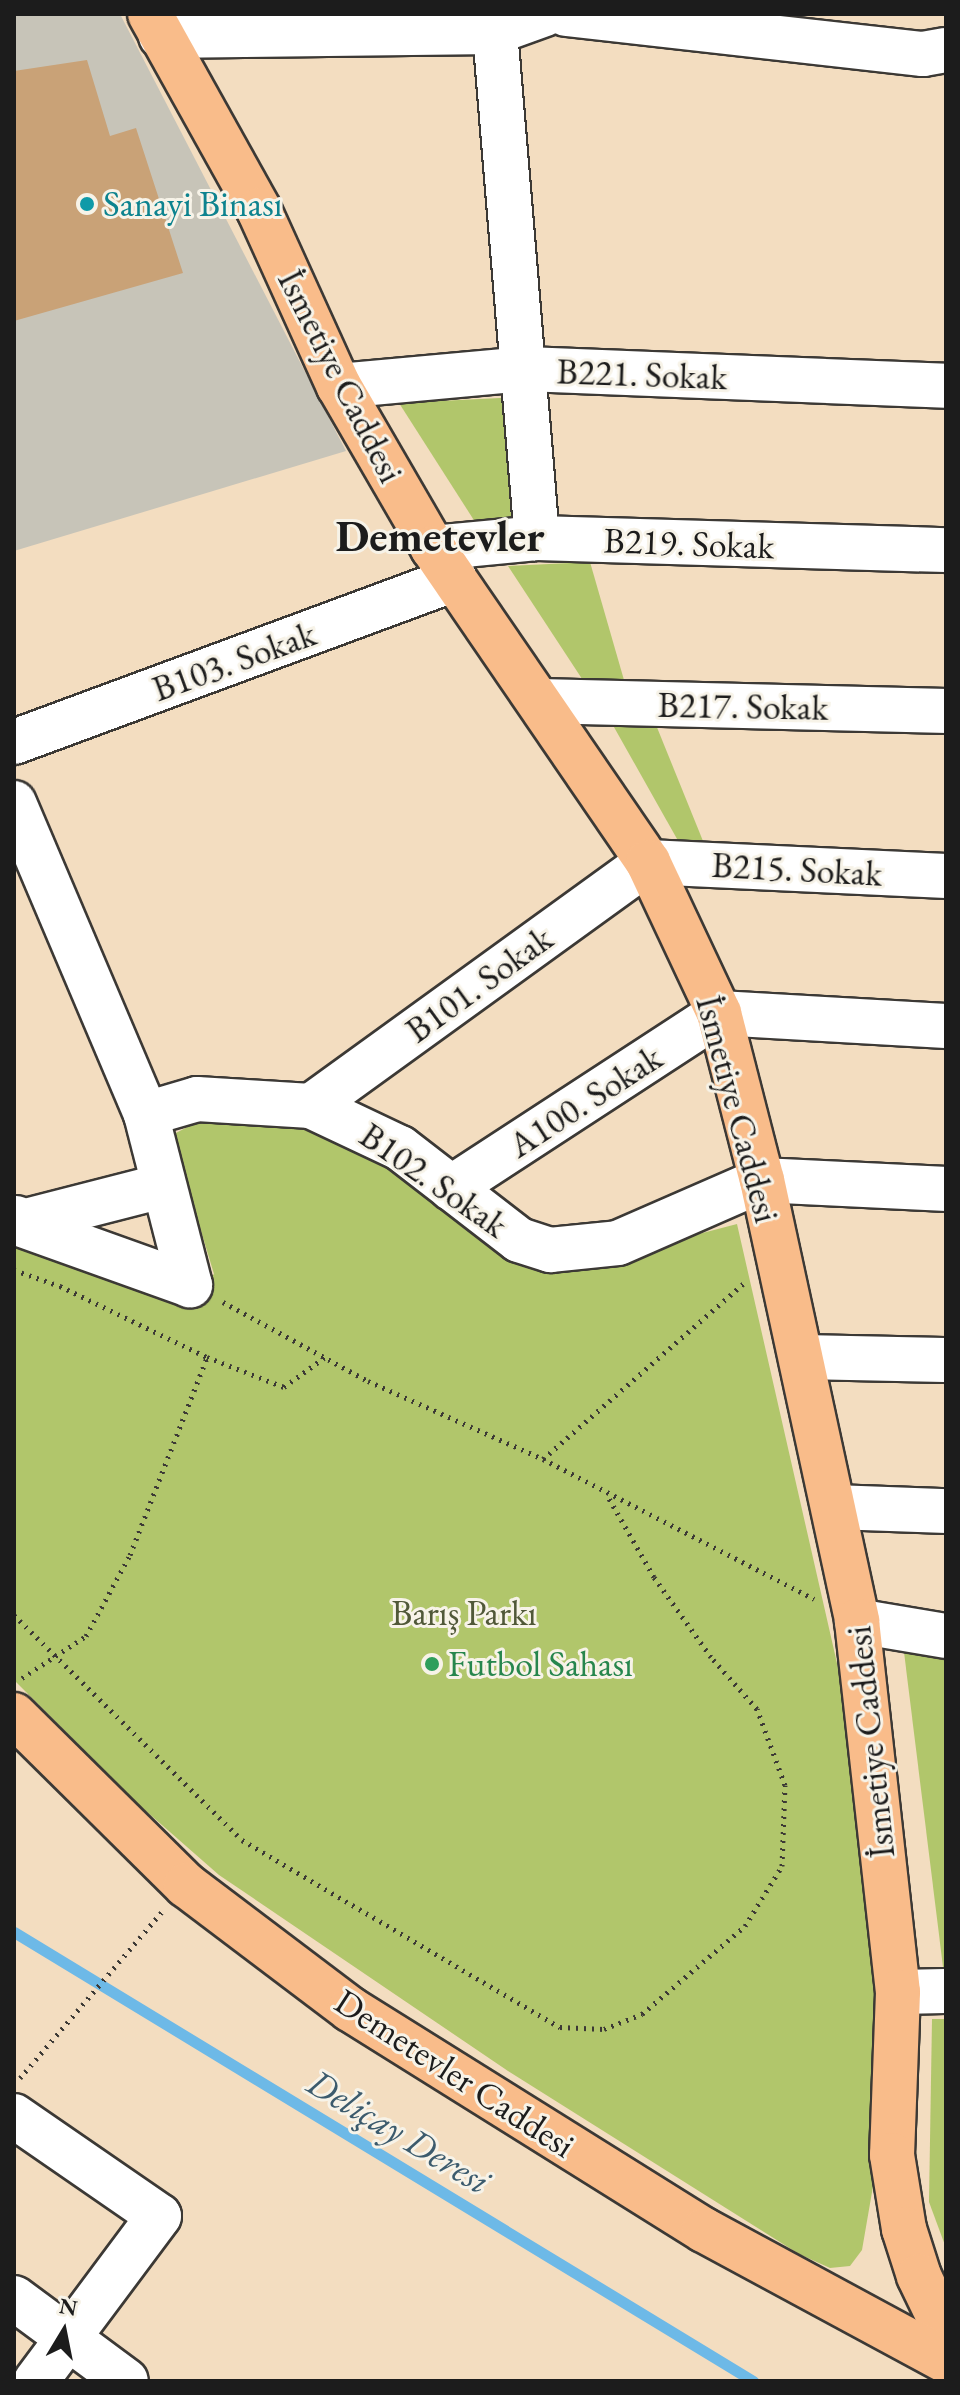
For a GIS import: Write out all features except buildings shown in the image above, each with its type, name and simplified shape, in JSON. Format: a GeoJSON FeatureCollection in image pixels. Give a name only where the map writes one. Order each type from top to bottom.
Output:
{"type":"FeatureCollection","features":[{"type":"Feature","properties":{"kind":"main road","name":"İsmetiye Caddesi"},"geometry":{"type":"LineString","coordinates":[[156,25],[259,210],[339,386],[444,564],[541,701],[648,862],[719,1013],[762,1180],[835,1507],[857,1621],[898,1992],[892,2155],[919,2276],[946,2332]]}},
{"type":"Feature","properties":{"kind":"main road","name":"Demetevler Caddesi"},"geometry":{"type":"LineString","coordinates":[[14,1715],[186,1885],[350,2009],[704,2230],[946,2361]]}},
{"type":"Feature","properties":{"kind":"main road"},"geometry":{"type":"LineString","coordinates":[[858,2313],[885,2313],[906,2303],[919,2276]]}},
{"type":"Feature","properties":{"kind":"street"},"geometry":{"type":"LineString","coordinates":[[156,25],[495,32],[545,14]]}},
{"type":"Feature","properties":{"kind":"street"},"geometry":{"type":"LineString","coordinates":[[566,14],[923,54],[946,50]]}},
{"type":"Feature","properties":{"kind":"street"},"geometry":{"type":"LineString","coordinates":[[495,32],[526,369],[537,538]]}},
{"type":"Feature","properties":{"kind":"street","name":"B221. Sokak"},"geometry":{"type":"LineString","coordinates":[[339,386],[526,369],[946,386]]}},
{"type":"Feature","properties":{"kind":"street","name":"B219. Sokak"},"geometry":{"type":"LineString","coordinates":[[444,564],[537,538],[946,550]]}},
{"type":"Feature","properties":{"kind":"street","name":"B103. Sokak"},"geometry":{"type":"LineString","coordinates":[[14,742],[444,564]]}},
{"type":"Feature","properties":{"kind":"street","name":"B217. Sokak"},"geometry":{"type":"LineString","coordinates":[[541,701],[946,711]]}},
{"type":"Feature","properties":{"kind":"street"},"geometry":{"type":"LineString","coordinates":[[14,803],[146,1114],[162,1186],[190,1285]]}},
{"type":"Feature","properties":{"kind":"street","name":"B215. Sokak"},"geometry":{"type":"LineString","coordinates":[[648,862],[946,876]]}},
{"type":"Feature","properties":{"kind":"street","name":"B101. Sokak"},"geometry":{"type":"LineString","coordinates":[[311,1106],[648,862]]}},
{"type":"Feature","properties":{"kind":"street"},"geometry":{"type":"LineString","coordinates":[[719,1013],[946,1026]]}},
{"type":"Feature","properties":{"kind":"street","name":"A100. Sokak"},"geometry":{"type":"LineString","coordinates":[[451,1188],[719,1013]]}},
{"type":"Feature","properties":{"kind":"street","name":"B102. Sokak"},"geometry":{"type":"LineString","coordinates":[[146,1114],[197,1099],[311,1106],[400,1148],[519,1240],[550,1250],[618,1243],[762,1180]]}},
{"type":"Feature","properties":{"kind":"street"},"geometry":{"type":"LineString","coordinates":[[762,1180],[946,1189]]}},
{"type":"Feature","properties":{"kind":"street"},"geometry":{"type":"LineString","coordinates":[[15,1219],[162,1186]]}},
{"type":"Feature","properties":{"kind":"street"},"geometry":{"type":"LineString","coordinates":[[15,1219],[190,1285]]}},
{"type":"Feature","properties":{"kind":"street"},"geometry":{"type":"LineString","coordinates":[[801,1357],[946,1360]]}},
{"type":"Feature","properties":{"kind":"street"},"geometry":{"type":"LineString","coordinates":[[835,1507],[946,1511]]}},
{"type":"Feature","properties":{"kind":"street"},"geometry":{"type":"LineString","coordinates":[[857,1621],[946,1636]]}},
{"type":"Feature","properties":{"kind":"street"},"geometry":{"type":"LineString","coordinates":[[898,1992],[946,1991]]}},
{"type":"Feature","properties":{"kind":"street"},"geometry":{"type":"LineString","coordinates":[[17,2096],[159,2216],[36,2381]]}},
{"type":"Feature","properties":{"kind":"street"},"geometry":{"type":"LineString","coordinates":[[14,2298],[126,2381]]}},
{"type":"Feature","properties":{"kind":"path"},"geometry":{"type":"LineString","coordinates":[[543,1459],[776,1250]]}},
{"type":"Feature","properties":{"kind":"path"},"geometry":{"type":"LineString","coordinates":[[14,1270],[60,1286],[207,1357],[284,1387],[325,1357]]}},
{"type":"Feature","properties":{"kind":"path"},"geometry":{"type":"LineString","coordinates":[[190,1285],[368,1381],[543,1459],[607,1495],[857,1621]]}},
{"type":"Feature","properties":{"kind":"path"},"geometry":{"type":"LineString","coordinates":[[14,1682],[86,1636],[130,1555],[207,1357]]}},
{"type":"Feature","properties":{"kind":"path"},"geometry":{"type":"LineString","coordinates":[[14,1615],[242,1840],[560,2027],[604,2029],[642,2014],[745,1926],[782,1866],[785,1785],[757,1709],[711,1657],[654,1577],[607,1495]]}},
{"type":"Feature","properties":{"kind":"path"},"geometry":{"type":"LineString","coordinates":[[17,2096],[158,1917]]}},
{"type":"Feature","properties":{"kind":"shaded area"},"geometry":{"type":"Polygon","coordinates":[[[14,14],[120,14],[346,451],[14,551],[14,14]]]}},
{"type":"Feature","properties":{"kind":"green space"},"geometry":{"type":"Polygon","coordinates":[[[521,397],[527,522],[477,525],[399,403],[521,397]]]}},
{"type":"Feature","properties":{"kind":"green space"},"geometry":{"type":"Polygon","coordinates":[[[590,562],[626,687],[588,688],[508,566],[590,562]]]}},
{"type":"Feature","properties":{"kind":"green space"},"geometry":{"type":"Polygon","coordinates":[[[610,720],[654,720],[703,841],[681,846],[610,720]]]}},
{"type":"Feature","properties":{"kind":"green space","name":"Barış Parkı"},"geometry":{"type":"Polygon","coordinates":[[[256,1117],[328,1130],[407,1172],[557,1271],[737,1224],[839,1672],[863,1843],[874,1982],[876,2169],[862,2250],[850,2266],[830,2268],[799,2254],[508,2071],[219,1875],[138,1804],[14,1680],[14,1241],[187,1304],[214,1274],[172,1135],[199,1121],[256,1117]]]}},
{"type":"Feature","properties":{"kind":"green space"},"geometry":{"type":"Polygon","coordinates":[[[903,1644],[946,1660],[946,1967],[943,1967],[903,1644]]]}},
{"type":"Feature","properties":{"kind":"green space"},"geometry":{"type":"Polygon","coordinates":[[[932,2019],[946,2019],[946,2248],[929,2202],[932,2019]]]}},
{"type":"Feature","properties":{"kind":"waterway","name":"Deliçay Deresi"},"geometry":{"type":"LineString","coordinates":[[14,1932],[753,2381]]}},
{"type":"Feature","properties":{"kind":"place","name":"Sanayi Binası"},"geometry":{"type":"Point","coordinates":[87,204]}},
{"type":"Feature","properties":{"kind":"place","name":"Futbol Sahası"},"geometry":{"type":"Point","coordinates":[432,1664]}},
{"type":"Feature","properties":{"kind":"district","name":"Demetevler"},"geometry":{"type":"Point","coordinates":[440,536]}}]}
